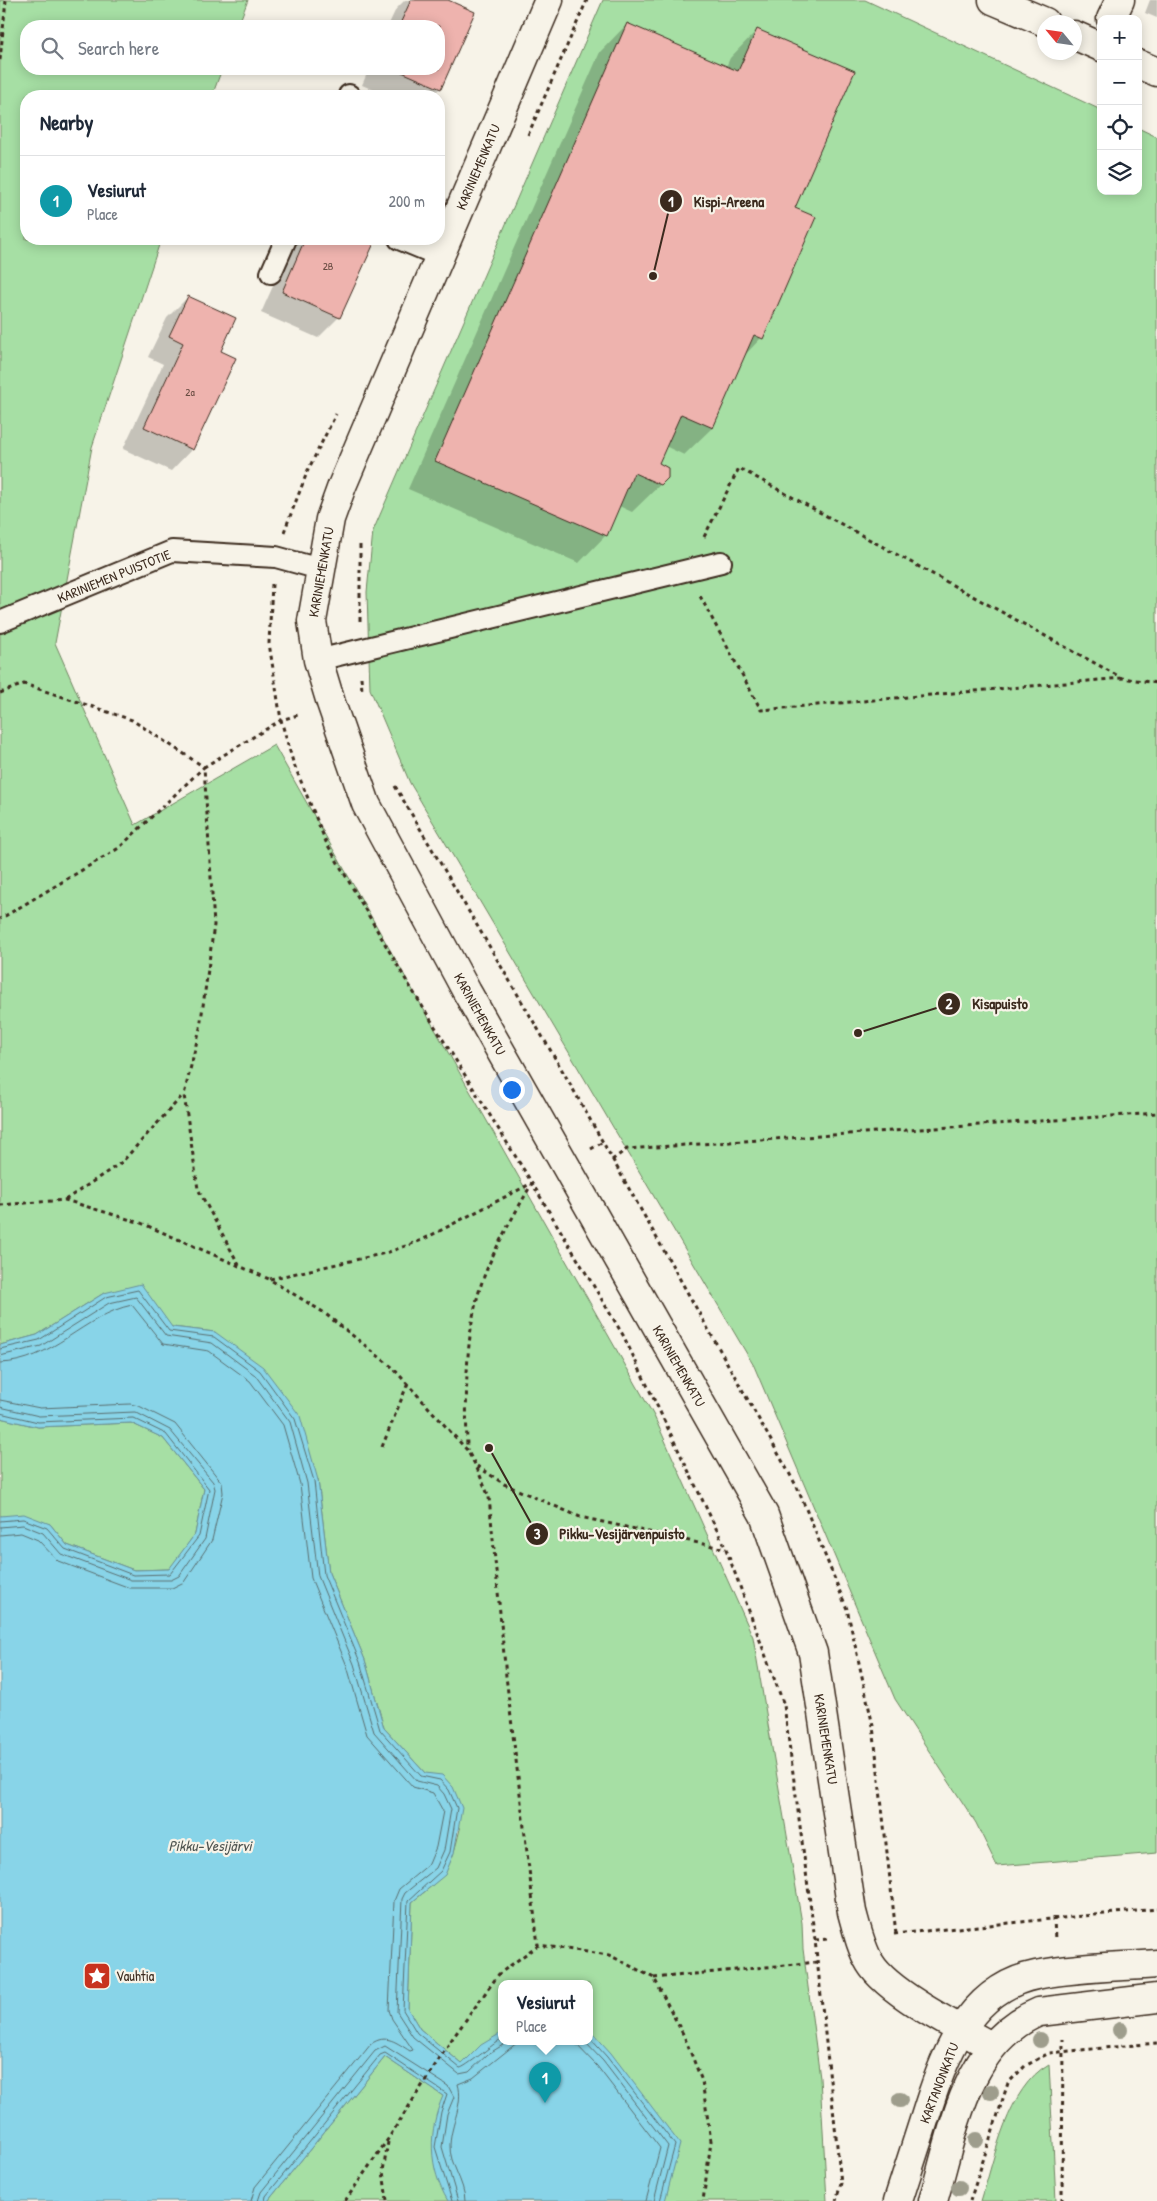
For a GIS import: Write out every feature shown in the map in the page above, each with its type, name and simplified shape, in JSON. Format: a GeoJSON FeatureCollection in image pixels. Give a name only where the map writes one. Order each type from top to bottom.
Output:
{"type":"FeatureCollection","features":[{"type":"Feature","properties":{"kind":"street","name":"KARINIEMENKATU"},"geometry":{"type":"LineString","coordinates":[[445,236],[549,0]]}},
{"type":"Feature","properties":{"kind":"street"},"geometry":{"type":"LineString","coordinates":[[993,0],[1037,19]]}},
{"type":"Feature","properties":{"kind":"street"},"geometry":{"type":"LineString","coordinates":[[1113,15],[1120,0]]}},
{"type":"Feature","properties":{"kind":"street"},"geometry":{"type":"LineString","coordinates":[[1082,38],[1097,44]]}},
{"type":"Feature","properties":{"kind":"street"},"geometry":{"type":"LineString","coordinates":[[1142,66],[1157,72]]}},
{"type":"Feature","properties":{"kind":"street","name":"KARINIEMENKATU"},"geometry":{"type":"LineString","coordinates":[[441,245],[330,519],[312,621],[318,660],[331,703],[366,804],[477,1010],[764,1515],[812,1653],[852,1912],[859,1937],[871,1965],[906,1996],[991,2046]]}},
{"type":"Feature","properties":{"kind":"street","name":"KARTANONKATU"},"geometry":{"type":"LineString","coordinates":[[898,2201],[941,2069],[961,2029],[974,2010],[992,1994],[1012,1983],[1035,1975],[1157,1964]]}},
{"type":"Feature","properties":{"kind":"street"},"geometry":{"type":"LineString","coordinates":[[933,2201],[964,2100],[974,2074],[991,2046],[1007,2029],[1039,2012],[1157,1998]]}},
{"type":"Feature","properties":{"kind":"lane"},"geometry":{"type":"LineString","coordinates":[[272,273],[284,245]]}},
{"type":"Feature","properties":{"kind":"lane","name":"KARINIEMEN PUISTOTIE"},"geometry":{"type":"LineString","coordinates":[[0,622],[172,551],[276,557],[320,569]]}},
{"type":"Feature","properties":{"kind":"lane"},"geometry":{"type":"LineString","coordinates":[[318,660],[721,562]]}},
{"type":"Feature","properties":{"kind":"path"},"geometry":{"type":"LineString","coordinates":[[0,60],[6,0]]}},
{"type":"Feature","properties":{"kind":"path"},"geometry":{"type":"LineString","coordinates":[[528,136],[587,0]]}},
{"type":"Feature","properties":{"kind":"path"},"geometry":{"type":"LineString","coordinates":[[1122,678],[738,468],[686,571],[761,710],[1122,678],[1157,684]]}},
{"type":"Feature","properties":{"kind":"path"},"geometry":{"type":"LineString","coordinates":[[0,920],[118,848],[204,767],[281,720],[362,693],[360,651],[361,535]]}},
{"type":"Feature","properties":{"kind":"path"},"geometry":{"type":"LineString","coordinates":[[0,693],[24,684],[132,720],[204,767]]}},
{"type":"Feature","properties":{"kind":"path"},"geometry":{"type":"LineString","coordinates":[[204,767],[214,925],[200,1028],[184,1095],[198,1189],[240,1266]]}},
{"type":"Feature","properties":{"kind":"path"},"geometry":{"type":"LineString","coordinates":[[391,779],[506,973],[612,1160],[627,1149],[1157,1113]]}},
{"type":"Feature","properties":{"kind":"path"},"geometry":{"type":"LineString","coordinates":[[65,1200],[122,1162],[184,1095]]}},
{"type":"Feature","properties":{"kind":"path"},"geometry":{"type":"LineString","coordinates":[[269,1279],[386,1253],[422,1240],[532,1183],[483,1278],[474,1311],[466,1378],[467,1450]]}},
{"type":"Feature","properties":{"kind":"path"},"geometry":{"type":"LineString","coordinates":[[0,1205],[65,1200],[141,1223],[269,1279],[323,1312],[392,1367],[467,1450],[490,1497],[506,1676],[538,1946]]}},
{"type":"Feature","properties":{"kind":"path"},"geometry":{"type":"LineString","coordinates":[[382,1447],[408,1383]]}},
{"type":"Feature","properties":{"kind":"path"},"geometry":{"type":"LineString","coordinates":[[476,1466],[504,1484],[580,1517],[726,1549]]}},
{"type":"Feature","properties":{"kind":"path"},"geometry":{"type":"LineString","coordinates":[[896,1934],[1157,1909]]}},
{"type":"Feature","properties":{"kind":"path"},"geometry":{"type":"LineString","coordinates":[[815,1940],[840,2183],[836,2201]]}},
{"type":"Feature","properties":{"kind":"path"},"geometry":{"type":"LineString","coordinates":[[345,2201],[388,2139],[452,2039],[499,1974],[538,1946],[608,1956],[654,1978],[817,1962]]}},
{"type":"Feature","properties":{"kind":"path"},"geometry":{"type":"LineString","coordinates":[[654,1978],[684,2036],[702,2081],[711,2141],[703,2201]]}},
{"type":"Feature","properties":{"kind":"path"},"geometry":{"type":"LineString","coordinates":[[970,2201],[1008,2084],[1025,2066],[1049,2052],[1157,2043]]}},
{"type":"Feature","properties":{"kind":"path"},"geometry":{"type":"LineString","coordinates":[[1062,2201],[1065,2051]]}},
{"type":"Feature","properties":{"kind":"path"},"geometry":{"type":"LineString","coordinates":[[387,2201],[383,2171],[388,2139]]}},
{"type":"Feature","properties":{"kind":"green space"},"geometry":{"type":"Polygon","coordinates":[[[0,0],[248,0],[240,20],[20,20],[20,75],[220,75],[214,90],[20,90],[20,245],[159,245],[92,447],[55,643],[135,825],[274,745],[654,1416],[753,1637],[802,1923],[803,1949],[820,2078],[827,2201],[268,2201],[385,2057],[443,2096],[462,2064],[420,2029],[408,2009],[412,1902],[445,1871],[453,1854],[460,1829],[425,1773],[384,1728],[365,1660],[329,1573],[318,1480],[215,1332],[172,1327],[104,1293],[37,1335],[0,1345],[0,0]]]}},
{"type":"Feature","properties":{"kind":"green space"},"geometry":{"type":"Polygon","coordinates":[[[603,0],[865,0],[1097,108],[1097,195],[1142,195],[1142,130],[1157,137],[1157,1853],[997,1866],[976,1823],[895,1699],[754,1366],[410,783],[370,689],[367,592],[373,531],[603,0]]]}},
{"type":"Feature","properties":{"kind":"green space"},"geometry":{"type":"Polygon","coordinates":[[[0,1418],[38,1427],[131,1423],[163,1438],[204,1489],[195,1534],[170,1569],[134,1570],[67,1545],[50,1524],[0,1516],[0,1418]]]}},
{"type":"Feature","properties":{"kind":"green space"},"geometry":{"type":"Polygon","coordinates":[[[1049,2064],[1056,2201],[981,2201],[1004,2125],[1013,2106],[1023,2089],[1035,2075],[1049,2064]]]}},
{"type":"Feature","properties":{"kind":"water","name":"Pikku-Vesijärvi"},"geometry":{"type":"Polygon","coordinates":[[[141,1284],[172,1327],[215,1332],[263,1367],[300,1416],[318,1480],[329,1573],[365,1660],[384,1728],[425,1773],[442,1775],[453,1787],[462,1808],[454,1853],[445,1875],[412,1902],[408,2009],[420,2029],[462,2064],[481,2045],[498,2035],[498,2045],[593,2045],[593,2033],[611,2053],[680,2144],[665,2201],[448,2201],[437,2175],[432,2149],[435,2122],[443,2096],[385,2057],[268,2201],[0,2201],[0,1516],[24,1514],[50,1524],[67,1545],[134,1570],[169,1569],[195,1534],[204,1489],[163,1438],[131,1423],[38,1427],[0,1418],[0,1345],[37,1335],[104,1293],[141,1284]]]}},
{"type":"Feature","properties":{"kind":"building"},"geometry":{"type":"Polygon","coordinates":[[[411,0],[448,0],[475,12],[441,89],[409,75],[445,75],[445,20],[402,20],[411,0]]]}},
{"type":"Feature","properties":{"kind":"building"},"geometry":{"type":"Polygon","coordinates":[[[627,23],[738,71],[757,29],[855,71],[795,208],[816,217],[763,339],[754,335],[713,428],[681,414],[659,463],[668,468],[668,478],[661,485],[634,473],[607,536],[435,461],[627,23]]]}},
{"type":"Feature","properties":{"kind":"building"},"geometry":{"type":"Polygon","coordinates":[[[302,245],[373,245],[340,318],[282,292],[302,245]]]}},
{"type":"Feature","properties":{"kind":"building"},"geometry":{"type":"Polygon","coordinates":[[[188,296],[236,318],[221,351],[236,358],[193,450],[144,427],[183,343],[169,336],[188,296]]]}},
{"type":"Feature","properties":{"kind":"place","name":"Kispi-Areena"},"geometry":{"type":"Point","coordinates":[653,276]}},
{"type":"Feature","properties":{"kind":"place","name":"Kisapuisto"},"geometry":{"type":"Point","coordinates":[858,1033]}},
{"type":"Feature","properties":{"kind":"place","name":"Pikku-Vesijärvenpuisto"},"geometry":{"type":"Point","coordinates":[489,1448]}},
{"type":"Feature","properties":{"kind":"place","name":"Vauhtia"},"geometry":{"type":"Point","coordinates":[97,1976]}},
{"type":"Feature","properties":{"kind":"place","name":"Vesiurut"},"geometry":{"type":"Point","coordinates":[545,2103]}}]}
